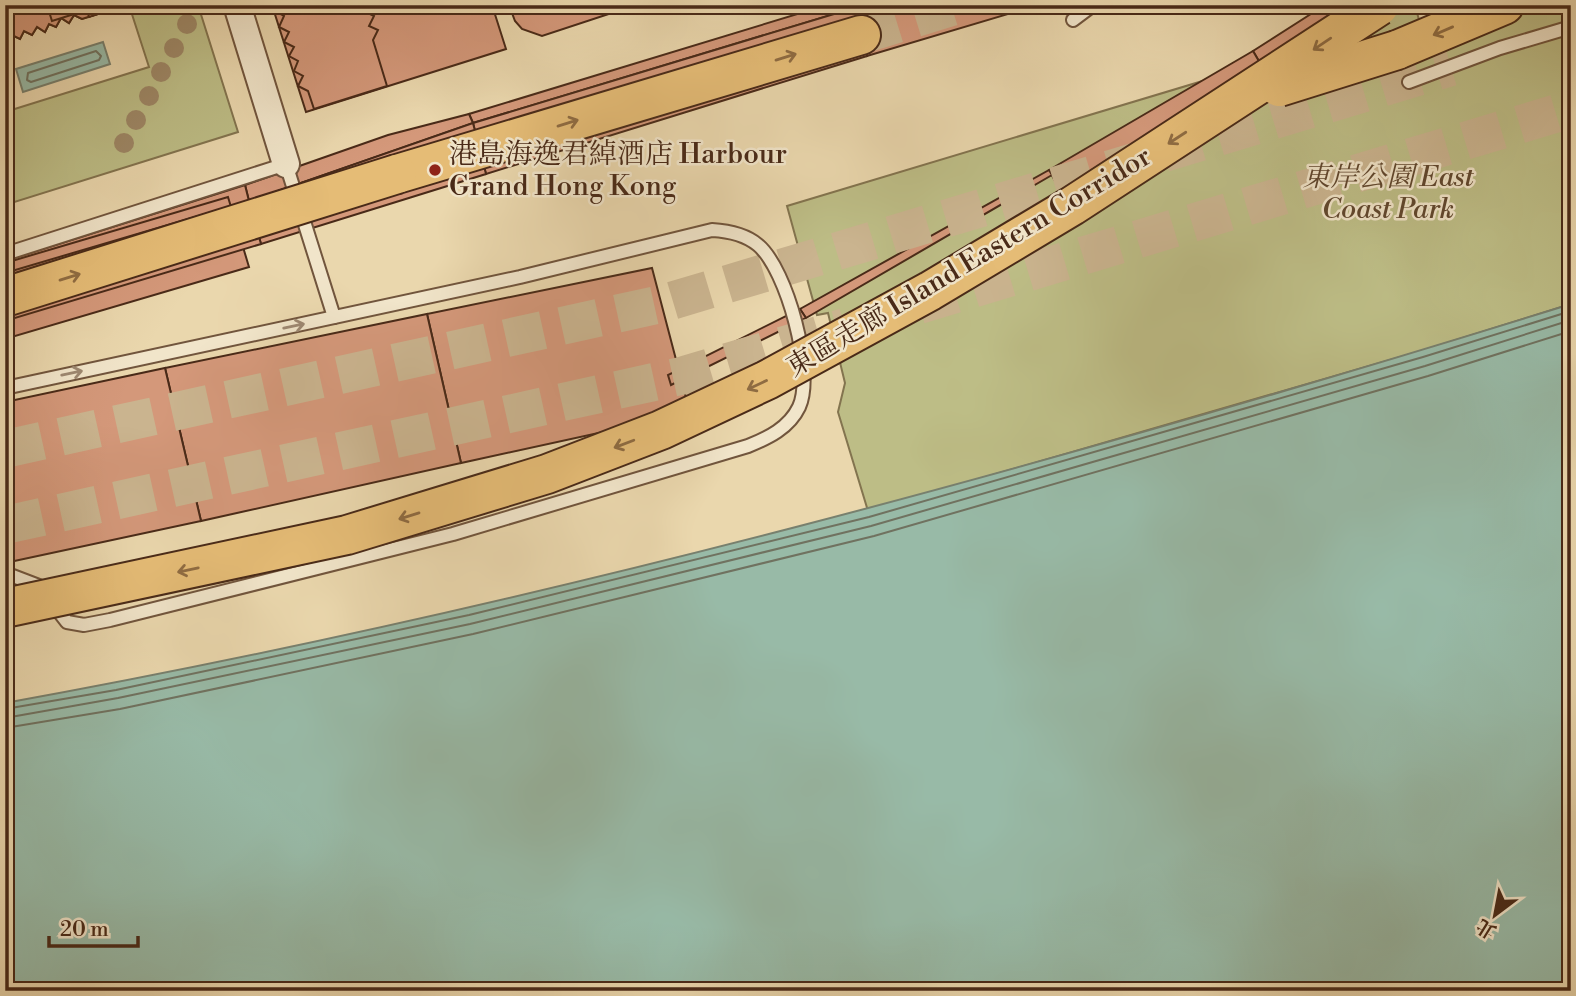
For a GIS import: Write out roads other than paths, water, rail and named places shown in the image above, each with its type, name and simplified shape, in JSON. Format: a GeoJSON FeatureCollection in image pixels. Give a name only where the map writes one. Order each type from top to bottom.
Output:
{"type":"FeatureCollection","features":[{"type":"Feature","properties":{"kind":"highway","name":"東區走廊 Island Eastern Corridor"},"geometry":{"type":"LineString","coordinates":[[5,608],[347,535],[547,474],[661,430],[767,380],[930,292],[1072,206],[1380,5]]}},
{"type":"Feature","properties":{"kind":"highway"},"geometry":{"type":"LineString","coordinates":[[1235,101],[1397,50],[1504,5]]}},
{"type":"Feature","properties":{"kind":"highway"},"geometry":{"type":"LineString","coordinates":[[5,297],[861,34]]}},
{"type":"Feature","properties":{"kind":"street"},"geometry":{"type":"LineString","coordinates":[[237,5],[286,164]]}},
{"type":"Feature","properties":{"kind":"lane"},"geometry":{"type":"LineString","coordinates":[[1073,20],[1093,5]]}},
{"type":"Feature","properties":{"kind":"lane"},"geometry":{"type":"LineString","coordinates":[[1409,82],[1500,48],[1571,27]]}},
{"type":"Feature","properties":{"kind":"lane"},"geometry":{"type":"LineString","coordinates":[[5,254],[286,164],[334,317]]}},
{"type":"Feature","properties":{"kind":"lane"},"geometry":{"type":"LineString","coordinates":[[303,216],[403,187]]}},
{"type":"Feature","properties":{"kind":"lane"},"geometry":{"type":"LineString","coordinates":[[5,388],[520,277],[696,232],[729,231],[757,244],[779,272],[803,358],[804,391],[795,414],[786,425],[761,441],[453,534],[84,625],[67,622],[39,586],[5,573]]}},
{"type":"Feature","properties":{"kind":"water"},"geometry":{"type":"Polygon","coordinates":[[[103,42],[110,64],[23,92],[16,69],[103,42]]]}},
{"type":"Feature","properties":{"kind":"water"},"geometry":{"type":"Polygon","coordinates":[[[1571,304],[1571,991],[5,991],[5,703],[204,665],[401,623],[794,528],[1184,420],[1571,304]]]}},
{"type":"Feature","properties":{"kind":"tunnel"},"geometry":{"type":"LineString","coordinates":[[861,35],[958,5]]}},
{"type":"Feature","properties":{"kind":"tunnel"},"geometry":{"type":"LineString","coordinates":[[5,449],[661,304],[1451,67]]}},
{"type":"Feature","properties":{"kind":"tunnel"},"geometry":{"type":"LineString","coordinates":[[919,305],[1571,109]]}},
{"type":"Feature","properties":{"kind":"tunnel"},"geometry":{"type":"LineString","coordinates":[[5,525],[681,376],[845,327]]}},
{"type":"Feature","properties":{"kind":"place","name":"港島海逸君綽酒店 Harbour Grand Hong Kong"},"geometry":{"type":"Point","coordinates":[435,170]}},
{"type":"Feature","properties":{"kind":"park label","name":"東岸公園 East Coast Park"},"geometry":{"type":"Point","coordinates":[1388,193]}}]}
